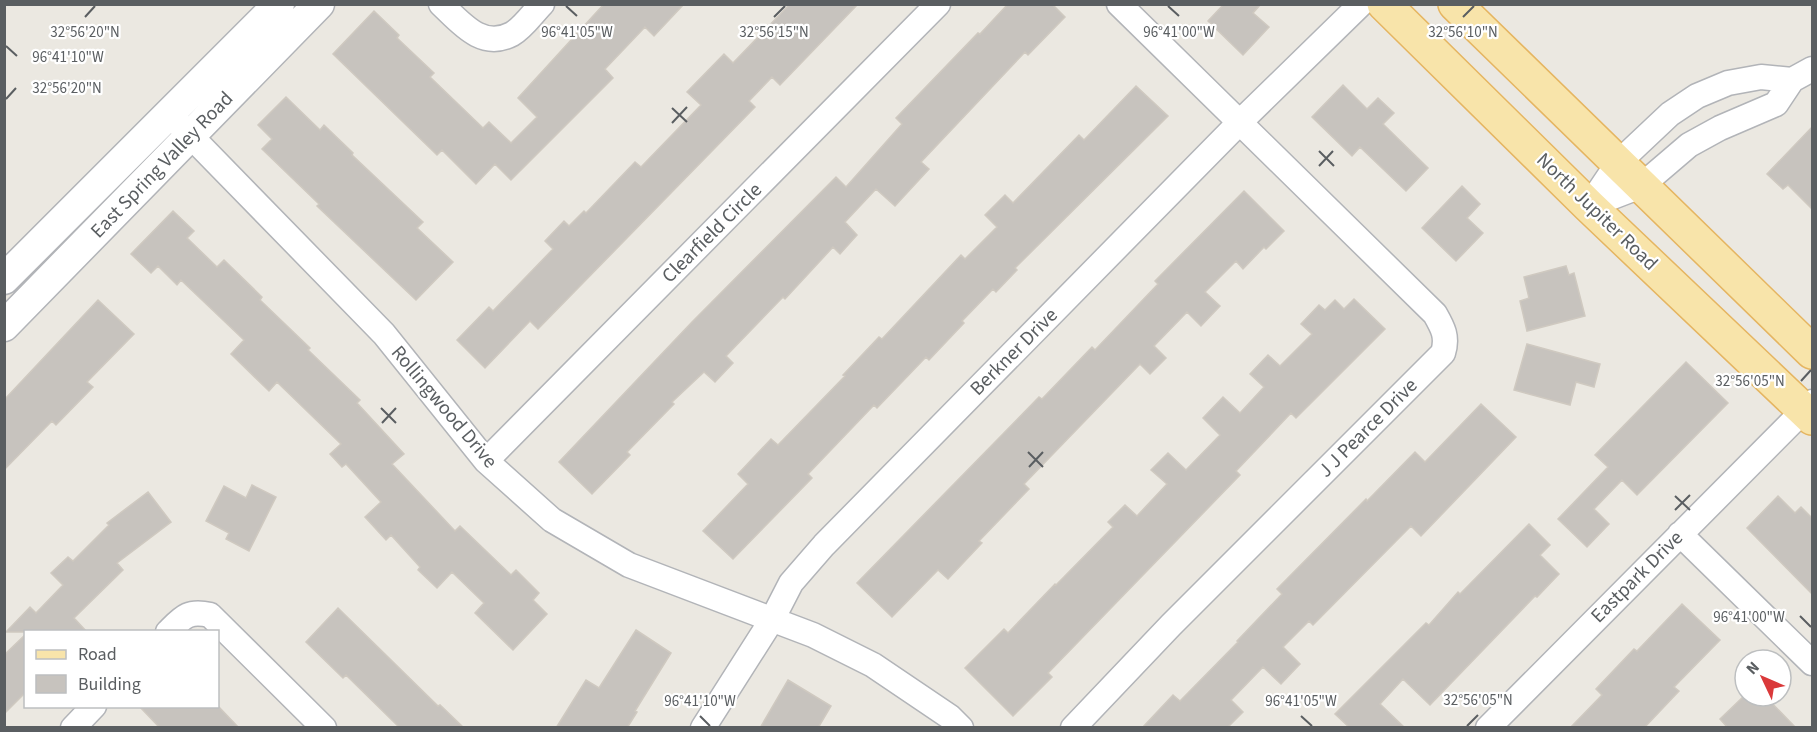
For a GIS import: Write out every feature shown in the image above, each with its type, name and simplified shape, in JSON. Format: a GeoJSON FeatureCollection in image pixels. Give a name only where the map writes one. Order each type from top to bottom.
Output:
{"type":"FeatureCollection","features":[{"type":"Feature","properties":{"kind":"main road","name":"North Jupiter Road"},"geometry":{"type":"LineString","coordinates":[[1384,4],[1589,206],[1810,410]]}},
{"type":"Feature","properties":{"kind":"main road"},"geometry":{"type":"LineString","coordinates":[[1455,4],[1812,352]]}},
{"type":"Feature","properties":{"kind":"street","name":"East Spring Valley Road"},"geometry":{"type":"LineString","coordinates":[[4,279],[279,4]]}},
{"type":"Feature","properties":{"kind":"street","name":"East Spring Valley Road"},"geometry":{"type":"LineString","coordinates":[[4,326],[319,4]]}},
{"type":"Feature","properties":{"kind":"street"},"geometry":{"type":"LineString","coordinates":[[441,4],[472,34],[495,40],[513,34],[542,4]]}},
{"type":"Feature","properties":{"kind":"street","name":"Clearfield Circle"},"geometry":{"type":"LineString","coordinates":[[486,461],[938,4]]}},
{"type":"Feature","properties":{"kind":"street"},"geometry":{"type":"LineString","coordinates":[[1119,4],[1240,122]]}},
{"type":"Feature","properties":{"kind":"street","name":"Berkner Drive"},"geometry":{"type":"LineString","coordinates":[[703,728],[773,618],[791,583],[824,545],[1240,122],[1361,4]]}},
{"type":"Feature","properties":{"kind":"street"},"geometry":{"type":"LineString","coordinates":[[1589,206],[1618,163],[1670,114],[1697,96],[1728,83],[1761,76],[1802,75]]}},
{"type":"Feature","properties":{"kind":"street"},"geometry":{"type":"LineString","coordinates":[[1589,206],[1641,186],[1689,145],[1720,128],[1776,104],[1802,75]]}},
{"type":"Feature","properties":{"kind":"street","name":"Rollingwood Drive"},"geometry":{"type":"LineString","coordinates":[[169,114],[384,334],[486,461],[552,520],[629,565],[704,595],[773,618],[873,665],[950,717],[961,728]]}},
{"type":"Feature","properties":{"kind":"street","name":"J J Pearce Drive"},"geometry":{"type":"LineString","coordinates":[[1073,728],[1171,625],[1443,352],[1446,341],[1444,330],[1435,314],[1240,122]]}},
{"type":"Feature","properties":{"kind":"street","name":"Eastpark Drive"},"geometry":{"type":"LineString","coordinates":[[1488,728],[1680,534],[1810,410]]}},
{"type":"Feature","properties":{"kind":"street"},"geometry":{"type":"LineString","coordinates":[[1680,534],[1812,663]]}},
{"type":"Feature","properties":{"kind":"street"},"geometry":{"type":"LineString","coordinates":[[170,630],[184,616],[199,613],[210,615],[324,728]]}},
{"type":"Feature","properties":{"kind":"street"},"geometry":{"type":"LineString","coordinates":[[73,728],[92,708]]}},
{"type":"Feature","properties":{"kind":"building"},"geometry":{"type":"Polygon","coordinates":[[[604,4],[684,4],[654,36],[645,27],[605,69],[613,78],[511,180],[495,164],[476,184],[442,150],[437,155],[333,54],[374,11],[399,35],[397,38],[434,73],[430,77],[483,128],[489,122],[511,143],[537,117],[518,98],[604,4]]]}},
{"type":"Feature","properties":{"kind":"building"},"geometry":{"type":"Polygon","coordinates":[[[790,4],[858,4],[780,85],[772,77],[749,101],[755,107],[538,329],[530,321],[485,368],[457,340],[489,307],[493,311],[553,249],[545,241],[564,221],[569,226],[584,211],[586,213],[635,162],[641,167],[701,105],[687,92],[724,54],[733,63],[790,4]]]}},
{"type":"Feature","properties":{"kind":"building"},"geometry":{"type":"Polygon","coordinates":[[[1008,4],[1052,4],[1065,17],[1028,55],[1025,52],[921,162],[929,169],[895,206],[876,189],[845,222],[857,235],[840,254],[833,247],[785,299],[783,297],[726,356],[733,363],[715,382],[704,372],[672,402],[674,404],[627,452],[630,455],[592,494],[559,462],[692,322],[836,177],[846,187],[902,124],[896,118],[1008,4]]]}},
{"type":"Feature","properties":{"kind":"building"},"geometry":{"type":"Polygon","coordinates":[[[1224,4],[1261,4],[1253,13],[1269,27],[1243,55],[1208,21],[1224,4]]]}},
{"type":"Feature","properties":{"kind":"building"},"geometry":{"type":"Polygon","coordinates":[[[1343,85],[1367,109],[1378,98],[1394,113],[1383,124],[1428,168],[1406,191],[1360,147],[1352,156],[1312,117],[1343,85]]]}},
{"type":"Feature","properties":{"kind":"building"},"geometry":{"type":"Polygon","coordinates":[[[1136,86],[1168,116],[1015,268],[1017,270],[996,292],[993,289],[929,360],[926,357],[877,408],[874,405],[808,474],[812,478],[733,559],[703,531],[748,484],[738,474],[771,439],[778,445],[845,376],[843,375],[879,337],[882,339],[961,255],[965,259],[997,227],[985,215],[1005,195],[1013,203],[1079,135],[1084,140],[1136,86]]]}},
{"type":"Feature","properties":{"kind":"building"},"geometry":{"type":"Polygon","coordinates":[[[286,97],[320,130],[324,125],[353,153],[352,155],[423,222],[417,228],[453,262],[416,300],[317,206],[319,204],[262,149],[272,139],[258,125],[286,97]]]}},
{"type":"Feature","properties":{"kind":"building"},"geometry":{"type":"Polygon","coordinates":[[[1812,127],[1812,209],[1788,185],[1783,189],[1767,174],[1812,127]]]}},
{"type":"Feature","properties":{"kind":"building"},"geometry":{"type":"Polygon","coordinates":[[[1462,186],[1480,204],[1467,218],[1483,233],[1456,261],[1422,228],[1462,186]]]}},
{"type":"Feature","properties":{"kind":"building"},"geometry":{"type":"Polygon","coordinates":[[[1244,191],[1284,231],[1266,249],[1264,247],[1243,269],[1236,261],[1205,292],[1220,306],[1201,326],[1187,312],[1154,346],[1166,358],[1150,374],[1140,364],[1024,484],[1029,489],[979,541],[982,543],[948,579],[938,570],[892,617],[857,583],[1039,397],[1042,399],[1092,347],[1095,350],[1158,284],[1155,281],[1244,191]]]}},
{"type":"Feature","properties":{"kind":"building"},"geometry":{"type":"Polygon","coordinates":[[[173,211],[194,231],[187,238],[217,267],[224,260],[262,297],[260,300],[310,348],[308,350],[360,400],[357,403],[404,454],[392,464],[455,531],[460,526],[511,575],[516,570],[539,593],[533,600],[547,614],[513,650],[475,613],[484,603],[452,572],[437,588],[418,570],[420,567],[391,535],[386,540],[365,517],[381,502],[346,464],[342,467],[330,454],[341,444],[277,382],[269,391],[231,354],[244,340],[181,280],[177,285],[158,266],[151,273],[131,254],[173,211]]]}},
{"type":"Feature","properties":{"kind":"building"},"geometry":{"type":"Polygon","coordinates":[[[1566,266],[1569,275],[1574,273],[1585,316],[1527,331],[1520,301],[1529,298],[1524,277],[1566,266]]]}},
{"type":"Feature","properties":{"kind":"building"},"geometry":{"type":"Polygon","coordinates":[[[1354,299],[1385,329],[1296,418],[1291,413],[1236,471],[1240,475],[1048,673],[1052,677],[1013,716],[965,668],[1004,629],[1008,633],[1113,527],[1108,522],[1125,505],[1137,516],[1167,484],[1151,470],[1168,453],[1186,470],[1220,435],[1203,418],[1223,397],[1240,413],[1264,387],[1250,374],[1268,355],[1280,366],[1312,334],[1301,324],[1319,305],[1325,310],[1335,300],[1344,309],[1354,299]]]}},
{"type":"Feature","properties":{"kind":"building"},"geometry":{"type":"Polygon","coordinates":[[[98,300],[134,334],[87,382],[93,387],[56,425],[52,421],[4,470],[4,400],[98,300]]]}},
{"type":"Feature","properties":{"kind":"building"},"geometry":{"type":"Polygon","coordinates":[[[1527,344],[1600,364],[1594,387],[1576,382],[1570,405],[1514,390],[1527,344]]]}},
{"type":"Feature","properties":{"kind":"building"},"geometry":{"type":"Polygon","coordinates":[[[1686,362],[1728,403],[1637,495],[1622,480],[1594,509],[1609,524],[1587,547],[1558,519],[1608,467],[1595,455],[1686,362]]]}},
{"type":"Feature","properties":{"kind":"building"},"geometry":{"type":"Polygon","coordinates":[[[1481,404],[1516,437],[1421,536],[1411,526],[1313,625],[1309,621],[1283,647],[1300,664],[1281,684],[1263,667],[1231,700],[1243,712],[1227,728],[1142,728],[1173,695],[1180,701],[1282,594],[1277,589],[1415,452],[1425,462],[1481,404]]]}},
{"type":"Feature","properties":{"kind":"building"},"geometry":{"type":"Polygon","coordinates":[[[252,485],[276,497],[249,551],[226,539],[229,533],[206,521],[224,486],[246,498],[252,485]]]}},
{"type":"Feature","properties":{"kind":"building"},"geometry":{"type":"Polygon","coordinates":[[[148,492],[171,522],[117,563],[123,570],[74,618],[85,630],[6,632],[30,607],[36,613],[63,585],[51,573],[68,557],[73,561],[109,525],[107,523],[148,492]]]}},
{"type":"Feature","properties":{"kind":"building"},"geometry":{"type":"Polygon","coordinates":[[[1778,496],[1795,513],[1801,507],[1812,518],[1812,594],[1747,528],[1778,496]]]}},
{"type":"Feature","properties":{"kind":"building"},"geometry":{"type":"Polygon","coordinates":[[[1529,524],[1550,545],[1540,555],[1559,574],[1430,705],[1403,679],[1380,704],[1405,728],[1350,728],[1335,714],[1426,623],[1429,625],[1458,592],[1460,594],[1529,524]]]}},
{"type":"Feature","properties":{"kind":"building"},"geometry":{"type":"Polygon","coordinates":[[[1682,604],[1720,640],[1674,687],[1679,691],[1644,728],[1570,728],[1602,695],[1596,689],[1682,604]]]}},
{"type":"Feature","properties":{"kind":"building"},"geometry":{"type":"Polygon","coordinates":[[[338,608],[438,706],[440,705],[464,728],[400,728],[346,675],[343,678],[306,642],[338,608]]]}},
{"type":"Feature","properties":{"kind":"building"},"geometry":{"type":"Polygon","coordinates":[[[636,630],[671,653],[627,728],[556,728],[586,680],[599,688],[636,630]]]}},
{"type":"Feature","properties":{"kind":"building"},"geometry":{"type":"Polygon","coordinates":[[[24,636],[24,694],[4,714],[4,655],[24,636]]]}},
{"type":"Feature","properties":{"kind":"building"},"geometry":{"type":"Polygon","coordinates":[[[788,680],[831,706],[818,728],[760,728],[788,680]]]}},
{"type":"Feature","properties":{"kind":"building"},"geometry":{"type":"Polygon","coordinates":[[[219,707],[239,728],[160,728],[141,708],[219,707]]]}},
{"type":"Feature","properties":{"kind":"building"},"geometry":{"type":"Polygon","coordinates":[[[1733,707],[1777,708],[1796,728],[1728,728],[1720,719],[1733,707]]]}}]}
